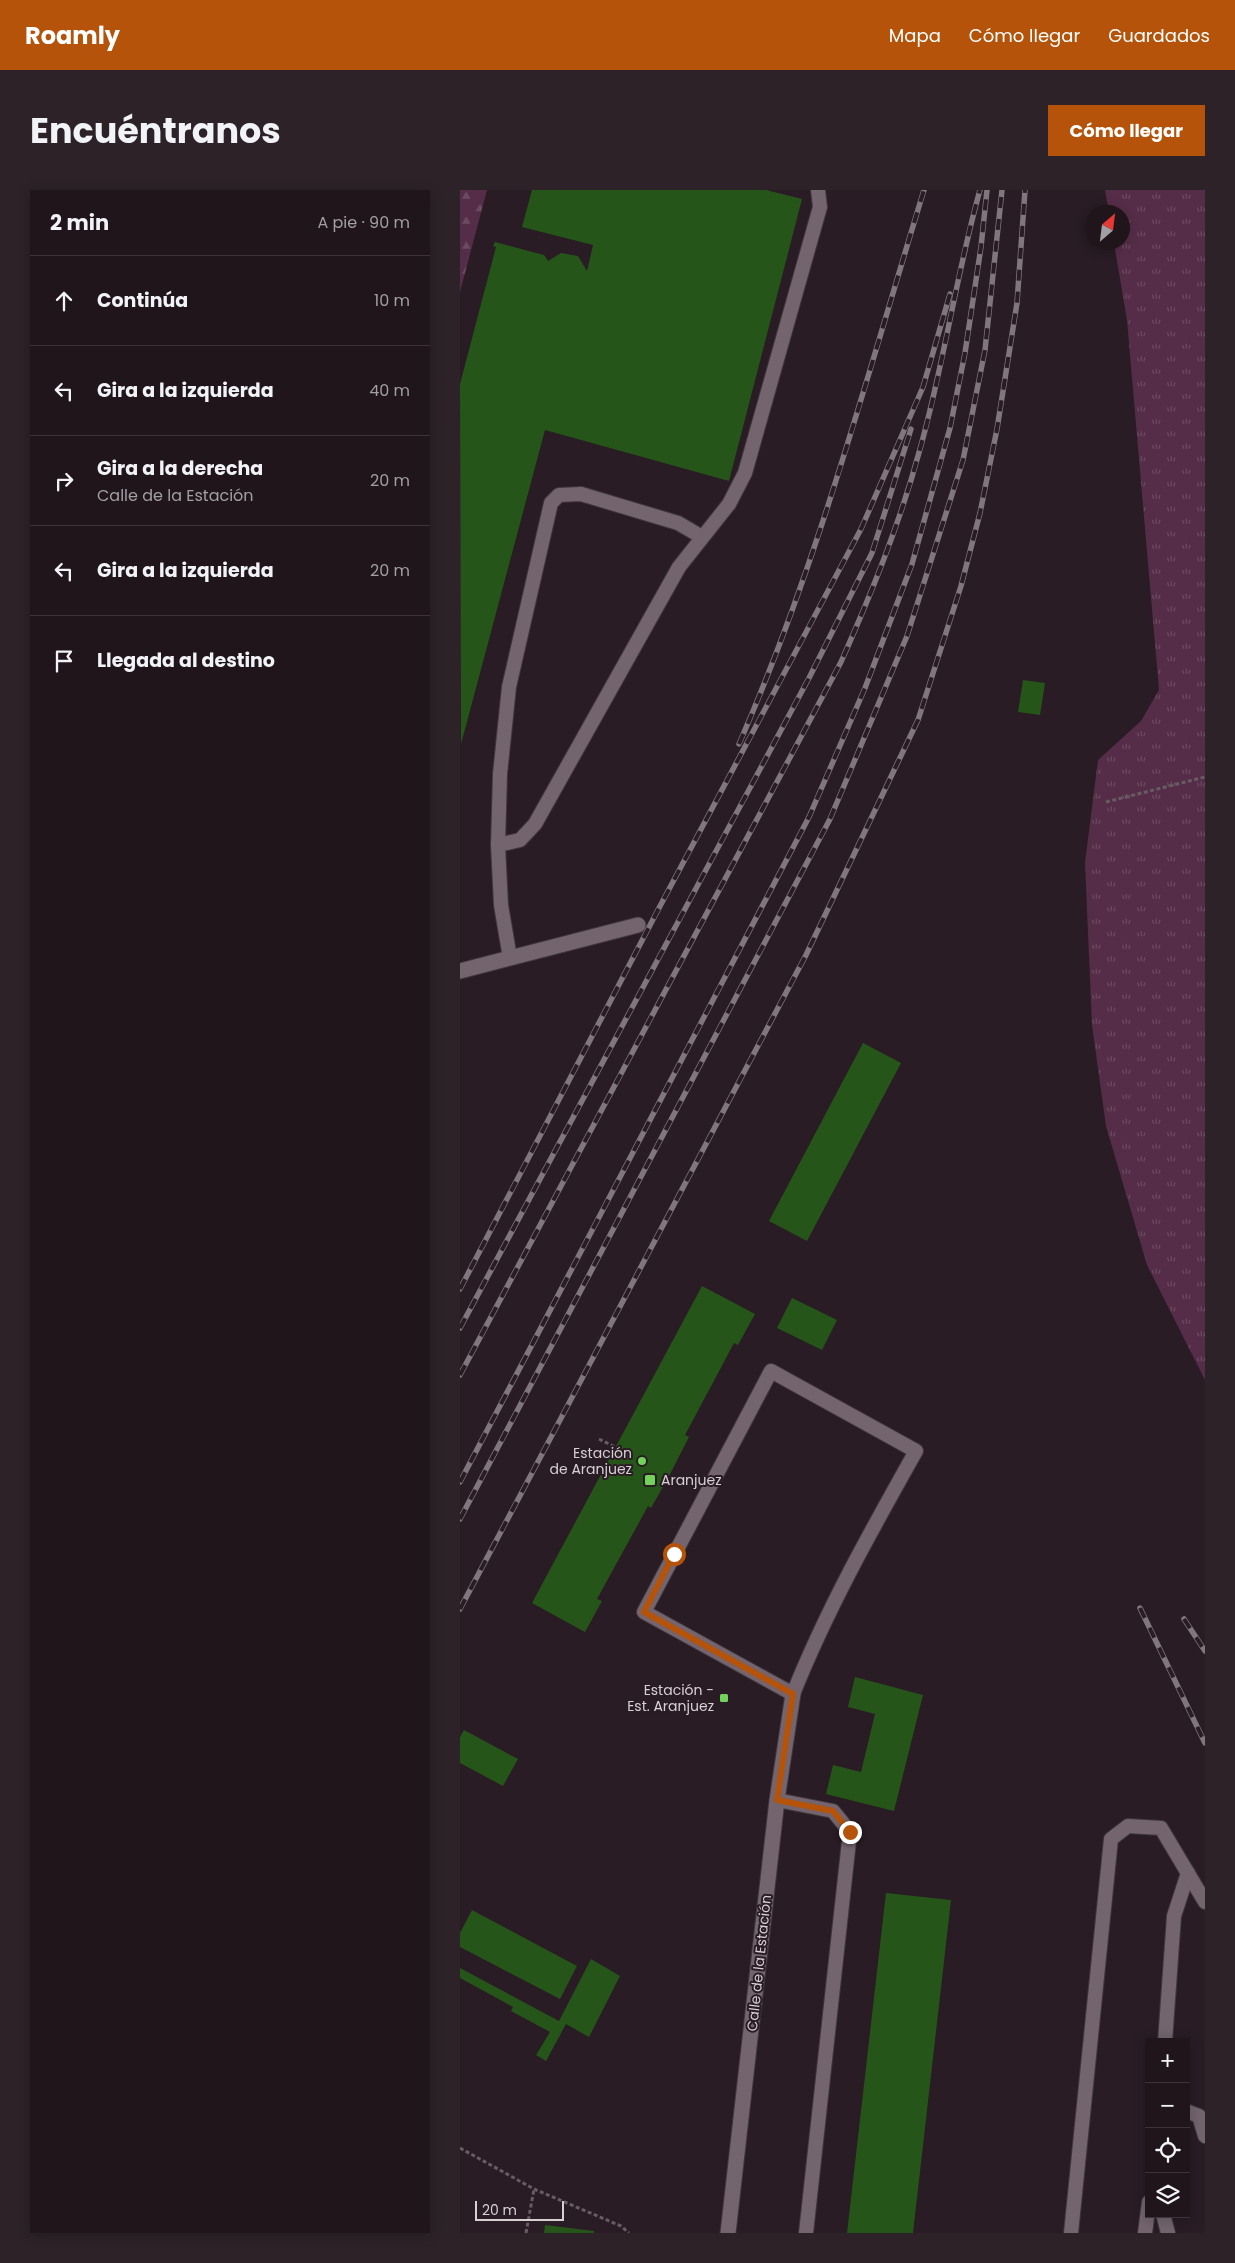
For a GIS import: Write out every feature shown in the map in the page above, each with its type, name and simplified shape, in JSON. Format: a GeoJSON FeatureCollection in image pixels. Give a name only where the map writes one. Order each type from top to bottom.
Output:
{"type":"FeatureCollection","features":[{"type":"Feature","properties":{"kind":"street"},"geometry":{"type":"LineString","coordinates":[[460,971],[638,925]]}},
{"type":"Feature","properties":{"kind":"street","name":"Calle de la Estación"},"geometry":{"type":"LineString","coordinates":[[728,2233],[777,1800],[793,1694]]}},
{"type":"Feature","properties":{"kind":"lane"},"geometry":{"type":"LineString","coordinates":[[498,845],[520,840],[535,824],[679,567],[729,504],[745,473],[820,206],[818,190]]}},
{"type":"Feature","properties":{"kind":"lane"},"geometry":{"type":"LineString","coordinates":[[510,958],[501,905],[498,845],[500,774],[509,687],[551,504],[559,495],[581,494],[678,523],[702,537]]}},
{"type":"Feature","properties":{"kind":"lane"},"geometry":{"type":"LineString","coordinates":[[772,1371],[916,1451],[849,1570],[807,1659],[793,1694],[644,1612],[772,1371]]}},
{"type":"Feature","properties":{"kind":"lane"},"geometry":{"type":"LineString","coordinates":[[777,1800],[833,1811],[850,1832],[806,2233]]}},
{"type":"Feature","properties":{"kind":"lane"},"geometry":{"type":"LineString","coordinates":[[1071,2233],[1111,1838],[1128,1826],[1161,1828],[1205,1902]]}},
{"type":"Feature","properties":{"kind":"lane"},"geometry":{"type":"LineString","coordinates":[[1165,2038],[1174,1916],[1188,1873]]}},
{"type":"Feature","properties":{"kind":"lane"},"geometry":{"type":"LineString","coordinates":[[1190,2113],[1199,2116],[1205,2136]]}},
{"type":"Feature","properties":{"kind":"lane"},"geometry":{"type":"LineString","coordinates":[[1145,2233],[1147,2218]]}},
{"type":"Feature","properties":{"kind":"lane"},"geometry":{"type":"LineString","coordinates":[[1163,2218],[1168,2233]]}},
{"type":"Feature","properties":{"kind":"path"},"geometry":{"type":"LineString","coordinates":[[1106,802],[1205,777]]}},
{"type":"Feature","properties":{"kind":"path"},"geometry":{"type":"LineString","coordinates":[[599,1438],[615,1447]]}},
{"type":"Feature","properties":{"kind":"path"},"geometry":{"type":"LineString","coordinates":[[460,2148],[534,2189],[621,2226],[629,2233]]}},
{"type":"Feature","properties":{"kind":"path"},"geometry":{"type":"LineString","coordinates":[[526,2233],[534,2189]]}},
{"type":"Feature","properties":{"kind":"green space"},"geometry":{"type":"Polygon","coordinates":[[[460,190],[487,190],[460,292],[460,190]]]}},
{"type":"Feature","properties":{"kind":"green space"},"geometry":{"type":"Polygon","coordinates":[[[1105,190],[1205,190],[1205,1380],[1147,1265],[1106,1126],[1092,1025],[1085,863],[1098,760],[1141,721],[1159,690],[1127,320],[1115,250],[1130,250],[1130,205],[1108,205],[1105,190]]]}},
{"type":"Feature","properties":{"kind":"building"},"geometry":{"type":"Polygon","coordinates":[[[532,190],[766,190],[802,199],[729,481],[545,430],[461,744],[460,384],[496,247],[493,246],[495,242],[544,255],[548,261],[561,253],[578,256],[587,271],[593,245],[522,227],[532,190]]]}},
{"type":"Feature","properties":{"kind":"building"},"geometry":{"type":"Polygon","coordinates":[[[1023,680],[1045,683],[1040,715],[1018,712],[1023,680]]]}},
{"type":"Feature","properties":{"kind":"building"},"geometry":{"type":"Polygon","coordinates":[[[863,1043],[901,1063],[807,1241],[769,1221],[863,1043]]]}},
{"type":"Feature","properties":{"kind":"building","name":"Estación de Aranjuez"},"geometry":{"type":"Polygon","coordinates":[[[702,1286],[755,1314],[738,1345],[734,1343],[685,1435],[689,1437],[669,1476],[651,1508],[648,1506],[597,1599],[602,1601],[585,1632],[532,1603],[702,1286]]]}},
{"type":"Feature","properties":{"kind":"building"},"geometry":{"type":"Polygon","coordinates":[[[792,1298],[837,1320],[822,1350],[777,1328],[792,1298]]]}},
{"type":"Feature","properties":{"kind":"building"},"geometry":{"type":"Polygon","coordinates":[[[855,1677],[923,1695],[894,1811],[826,1794],[833,1765],[861,1772],[875,1714],[848,1707],[855,1677]]]}},
{"type":"Feature","properties":{"kind":"building"},"geometry":{"type":"Polygon","coordinates":[[[464,1730],[518,1759],[503,1786],[460,1763],[460,1737],[464,1730]]]}},
{"type":"Feature","properties":{"kind":"building"},"geometry":{"type":"Polygon","coordinates":[[[886,1893],[951,1900],[913,2233],[847,2233],[886,1893]]]}},
{"type":"Feature","properties":{"kind":"building"},"geometry":{"type":"Polygon","coordinates":[[[472,1910],[577,1966],[560,1999],[460,1947],[460,1933],[472,1910]]]}},
{"type":"Feature","properties":{"kind":"building"},"geometry":{"type":"Polygon","coordinates":[[[591,1959],[620,1976],[589,2037],[566,2024],[546,2061],[536,2055],[550,2032],[511,2011],[513,2007],[460,1978],[460,1968],[559,2021],[591,1959]]]}},
{"type":"Feature","properties":{"kind":"building"},"geometry":{"type":"Polygon","coordinates":[[[545,2225],[594,2231],[594,2233],[544,2233],[545,2225]]]}},
{"type":"Feature","properties":{"kind":"railway"},"geometry":{"type":"LineString","coordinates":[[739,744],[767,677],[817,540],[924,190]]}},
{"type":"Feature","properties":{"kind":"railway"},"geometry":{"type":"LineString","coordinates":[[460,1375],[841,662],[864,610],[885,557],[912,477],[936,385],[964,254],[980,190]]}},
{"type":"Feature","properties":{"kind":"railway"},"geometry":{"type":"LineString","coordinates":[[460,1482],[809,817],[865,688],[912,564],[950,428],[965,353],[981,247],[987,190]]}},
{"type":"Feature","properties":{"kind":"railway"},"geometry":{"type":"LineString","coordinates":[[460,1519],[830,819],[907,636],[963,460],[985,350],[1002,190]]}},
{"type":"Feature","properties":{"kind":"railway"},"geometry":{"type":"LineString","coordinates":[[460,1609],[806,955],[918,720],[961,586],[980,513],[997,429],[1017,303],[1025,190]]}},
{"type":"Feature","properties":{"kind":"railway"},"geometry":{"type":"LineString","coordinates":[[460,1289],[659,908],[861,529],[923,387],[950,294]]}},
{"type":"Feature","properties":{"kind":"railway"},"geometry":{"type":"LineString","coordinates":[[460,1328],[809,678],[872,553],[911,429]]}},
{"type":"Feature","properties":{"kind":"railway"},"geometry":{"type":"LineString","coordinates":[[1140,1608],[1205,1743]]}},
{"type":"Feature","properties":{"kind":"railway"},"geometry":{"type":"LineString","coordinates":[[1184,1619],[1205,1651]]}},
{"type":"Feature","properties":{"kind":"place","name":"Estación de Aranjuez"},"geometry":{"type":"Point","coordinates":[642,1461]}},
{"type":"Feature","properties":{"kind":"place","name":"Aranjuez"},"geometry":{"type":"Point","coordinates":[650,1480]}},
{"type":"Feature","properties":{"kind":"place","name":"Estación - Est. Aranjuez"},"geometry":{"type":"Point","coordinates":[724,1698]}},
{"type":"Feature","properties":{"kind":"route"},"geometry":{"type":"LineString","coordinates":[[674,1554],[644,1612],[746,1666],[793,1694],[777,1800],[833,1811],[850,1832]]}}]}
